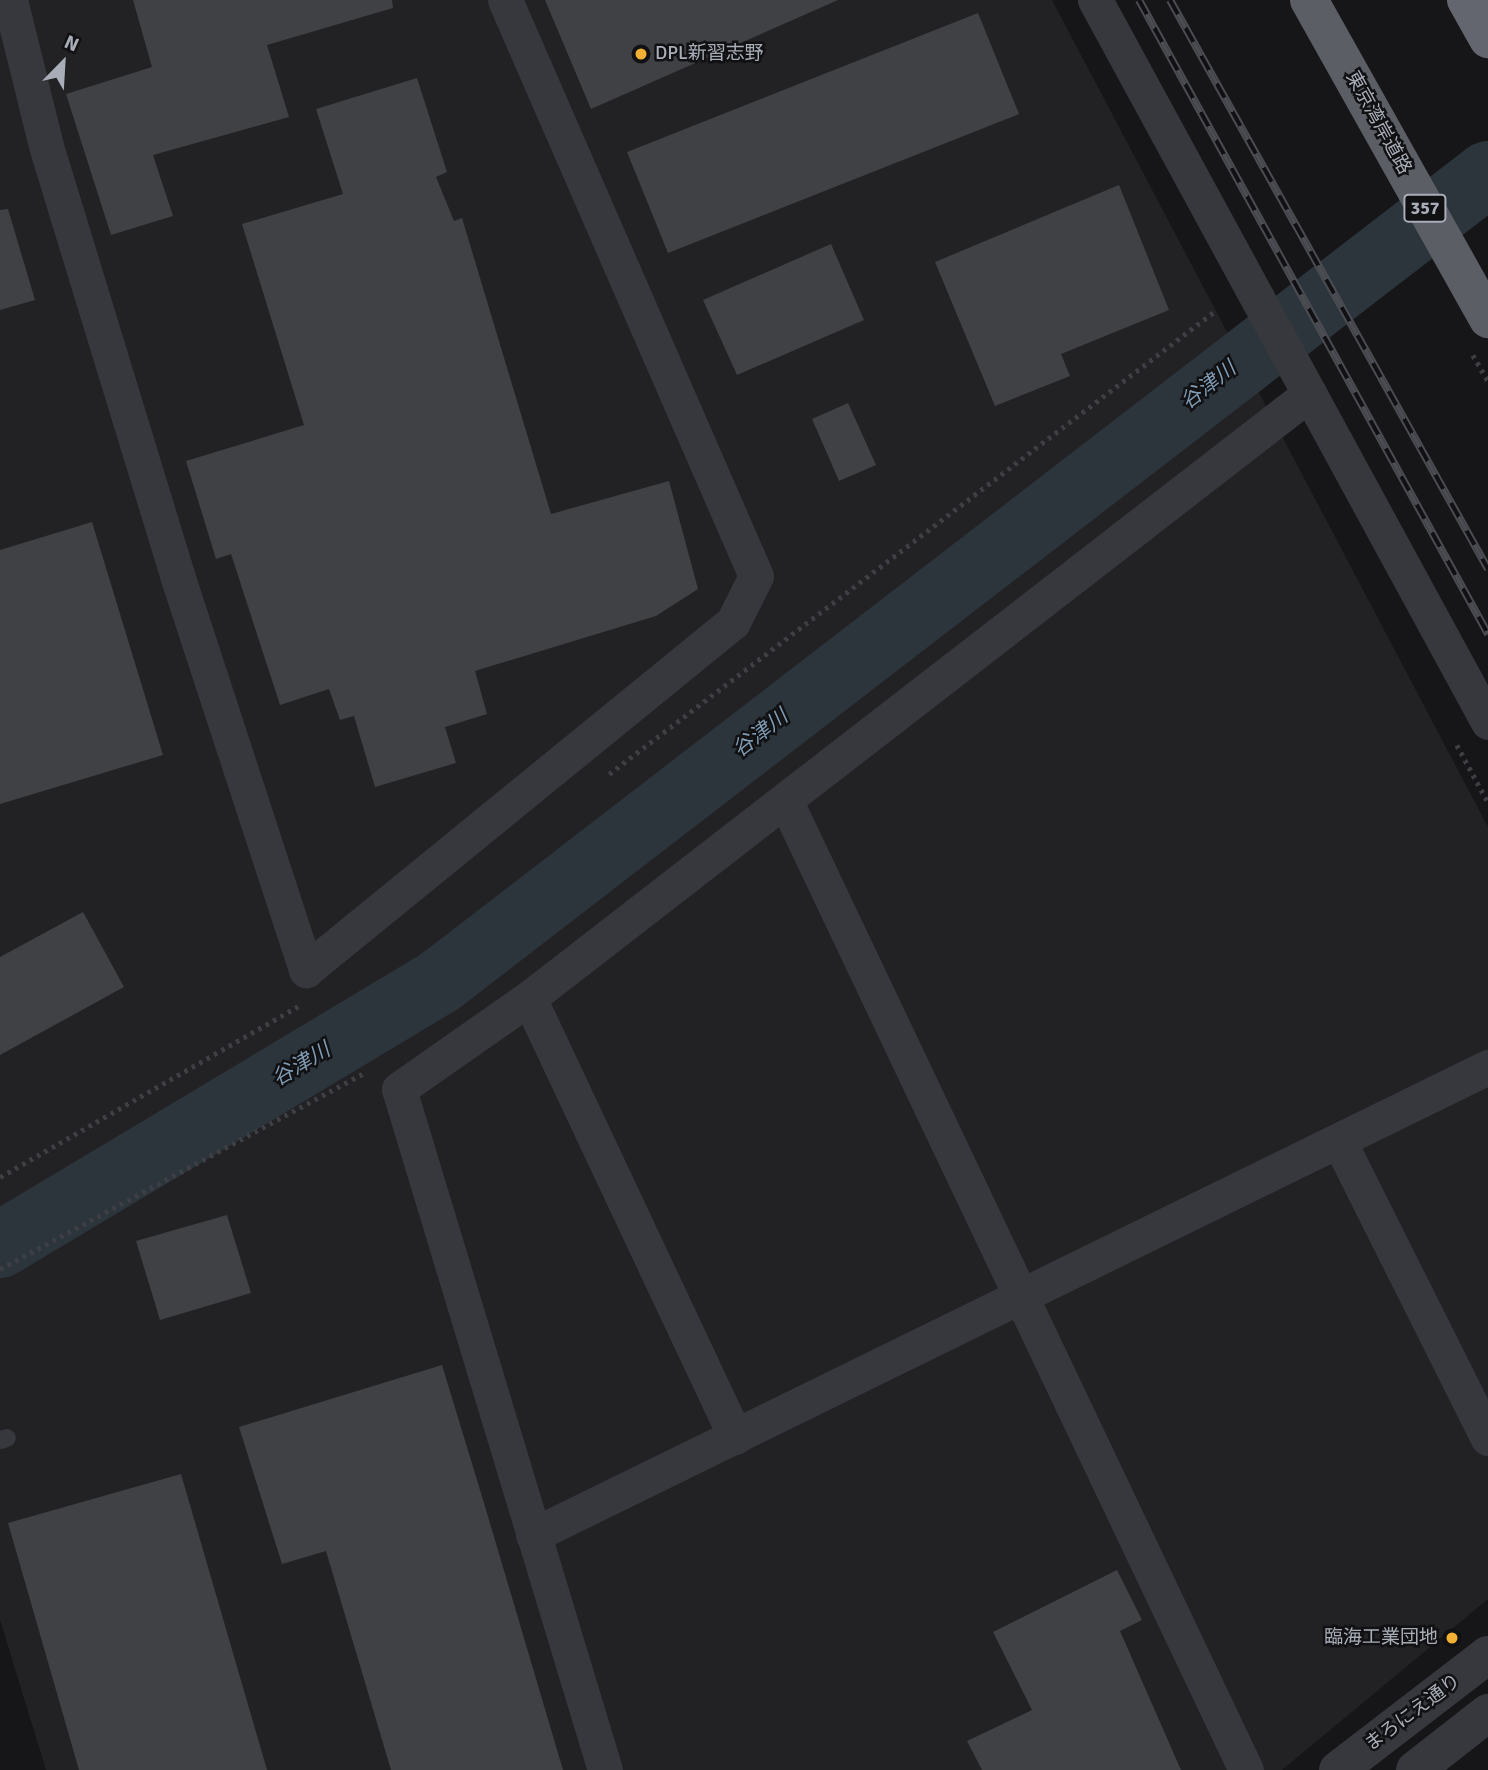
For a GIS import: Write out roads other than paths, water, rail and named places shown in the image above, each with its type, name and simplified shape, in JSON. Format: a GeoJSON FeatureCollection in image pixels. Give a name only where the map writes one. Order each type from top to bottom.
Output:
{"type":"FeatureCollection","features":[{"type":"Feature","properties":{"kind":"highway","name":"東京湾岸道路"},"geometry":{"type":"LineString","coordinates":[[1309,0],[1488,319]]}},
{"type":"Feature","properties":{"kind":"highway"},"geometry":{"type":"LineString","coordinates":[[1466,0],[1488,39]]}},
{"type":"Feature","properties":{"kind":"street"},"geometry":{"type":"LineString","coordinates":[[10,0],[46,146],[173,562],[306,970],[733,622],[756,576],[505,0]]}},
{"type":"Feature","properties":{"kind":"street"},"geometry":{"type":"LineString","coordinates":[[1095,0],[1488,722]]}},
{"type":"Feature","properties":{"kind":"street"},"geometry":{"type":"LineString","coordinates":[[605,1770],[399,1089],[529,998],[1310,394]]}},
{"type":"Feature","properties":{"kind":"street"},"geometry":{"type":"LineString","coordinates":[[785,800],[1246,1770]]}},
{"type":"Feature","properties":{"kind":"street"},"geometry":{"type":"LineString","coordinates":[[529,998],[736,1437]]}},
{"type":"Feature","properties":{"kind":"street"},"geometry":{"type":"LineString","coordinates":[[533,1535],[1340,1143],[1488,1068]]}},
{"type":"Feature","properties":{"kind":"street"},"geometry":{"type":"LineString","coordinates":[[1340,1143],[1488,1438]]}},
{"type":"Feature","properties":{"kind":"street","name":"まろにえ通り"},"geometry":{"type":"LineString","coordinates":[[1338,1770],[1488,1656]]}},
{"type":"Feature","properties":{"kind":"street"},"geometry":{"type":"LineString","coordinates":[[1415,1770],[1488,1713]]}},
{"type":"Feature","properties":{"kind":"waterway","name":"谷津川"},"geometry":{"type":"LineString","coordinates":[[0,1245],[439,982],[1488,174]]}},
{"type":"Feature","properties":{"kind":"railway"},"geometry":{"type":"LineString","coordinates":[[1139,0],[1488,634]]}},
{"type":"Feature","properties":{"kind":"railway"},"geometry":{"type":"LineString","coordinates":[[1170,0],[1488,569]]}},
{"type":"Feature","properties":{"kind":"place","name":"DPL新習志野"},"geometry":{"type":"Point","coordinates":[641,54]}},
{"type":"Feature","properties":{"kind":"place","name":"臨海工業団地"},"geometry":{"type":"Point","coordinates":[1452,1638]}}]}
